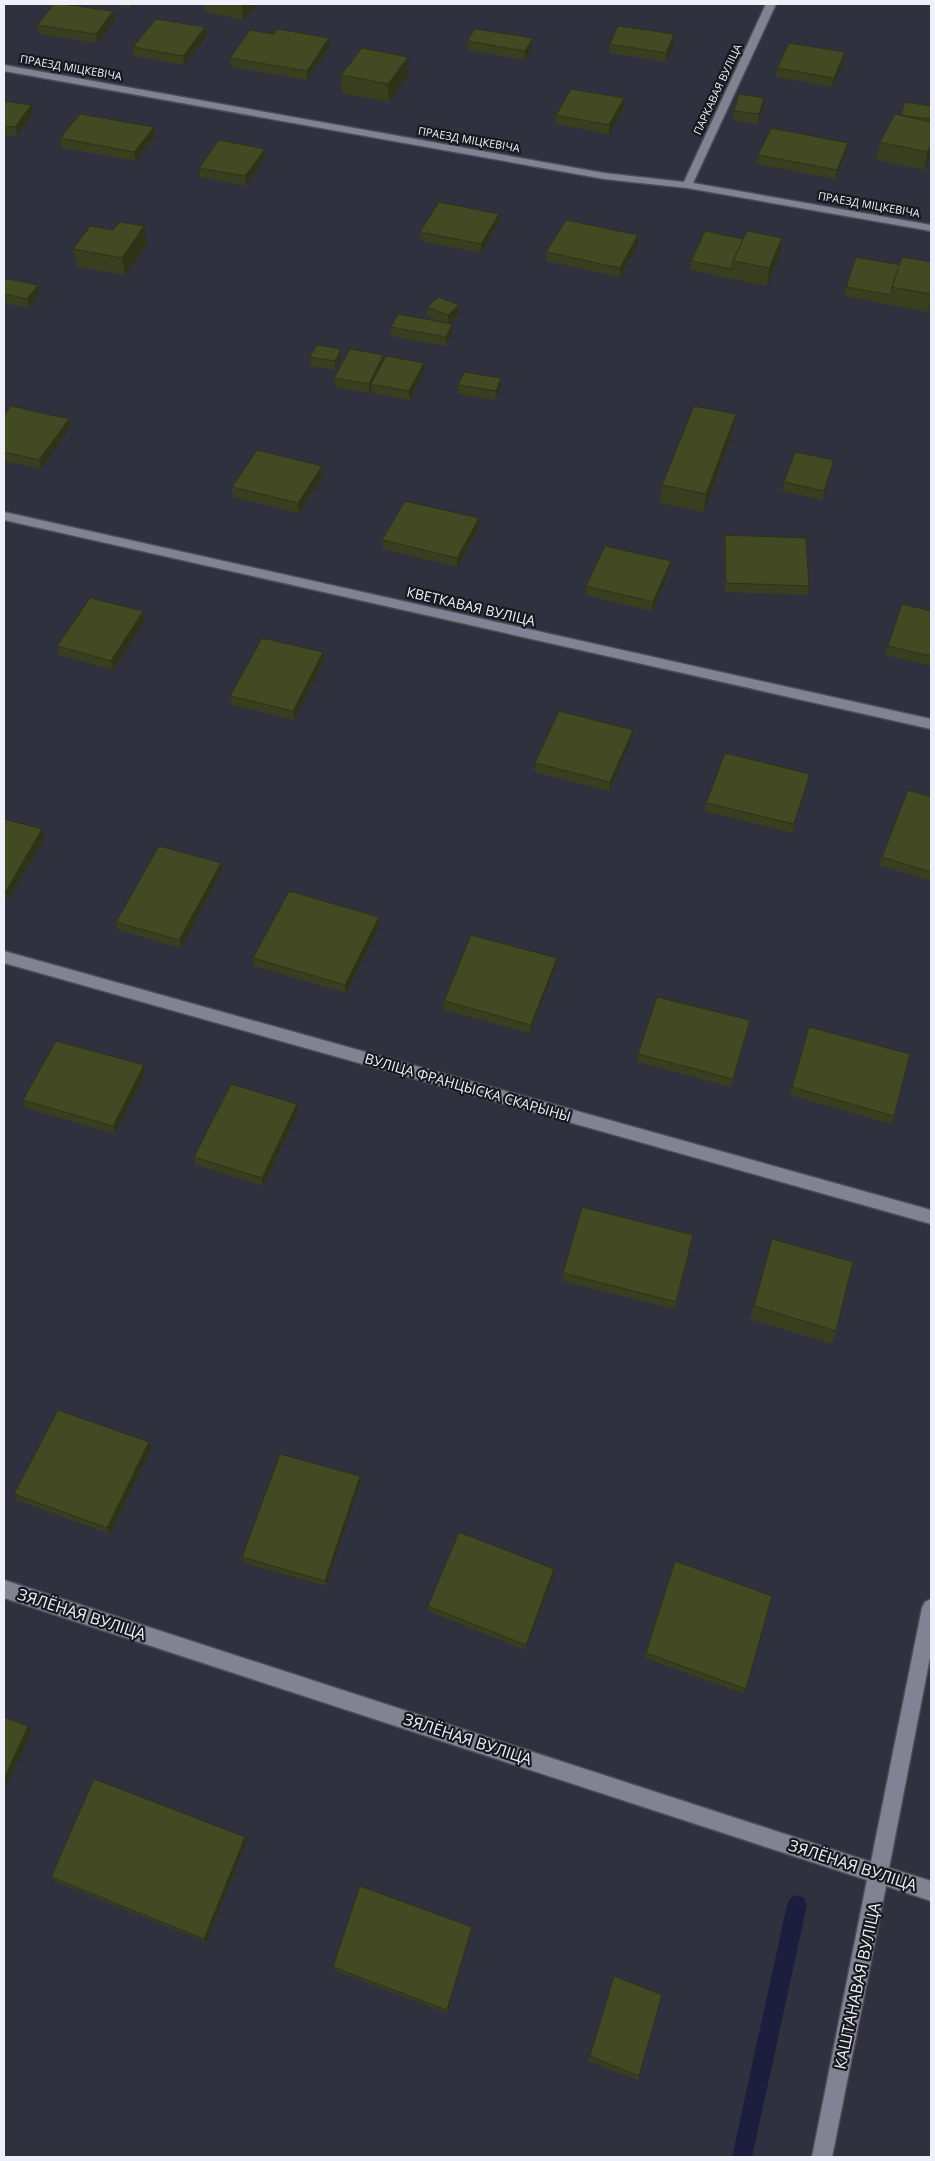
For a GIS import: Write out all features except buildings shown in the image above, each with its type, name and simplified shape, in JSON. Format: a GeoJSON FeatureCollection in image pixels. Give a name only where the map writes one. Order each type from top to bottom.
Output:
{"type":"FeatureCollection","features":[{"type":"Feature","properties":{"kind":"street","name":"ПАРКАВАЯ ВУЛІЦА"},"geometry":{"type":"LineString","coordinates":[[687,185],[770,4]]}},
{"type":"Feature","properties":{"kind":"street","name":"ПРАЕЗД МІЦКЕВІЧА"},"geometry":{"type":"LineString","coordinates":[[4,68],[604,176],[687,185],[931,228]]}},
{"type":"Feature","properties":{"kind":"street","name":"КВЕТКАВАЯ ВУЛІЦА"},"geometry":{"type":"LineString","coordinates":[[4,516],[931,724]]}},
{"type":"Feature","properties":{"kind":"street","name":"ВУЛІЦА ФРАНЦЫСКА СКАРЫНЫ"},"geometry":{"type":"LineString","coordinates":[[4,957],[931,1217]]}},
{"type":"Feature","properties":{"kind":"street","name":"ЗЯЛЁНАЯ ВУЛІЦА"},"geometry":{"type":"LineString","coordinates":[[4,1589],[931,1891]]}},
{"type":"Feature","properties":{"kind":"street","name":"КАШТАНАВАЯ ВУЛІЦА"},"geometry":{"type":"LineString","coordinates":[[822,2157],[880,1873],[931,1608]]}},
{"type":"Feature","properties":{"kind":"waterway"},"geometry":{"type":"LineString","coordinates":[[742,2157],[797,1905]]}}]}
